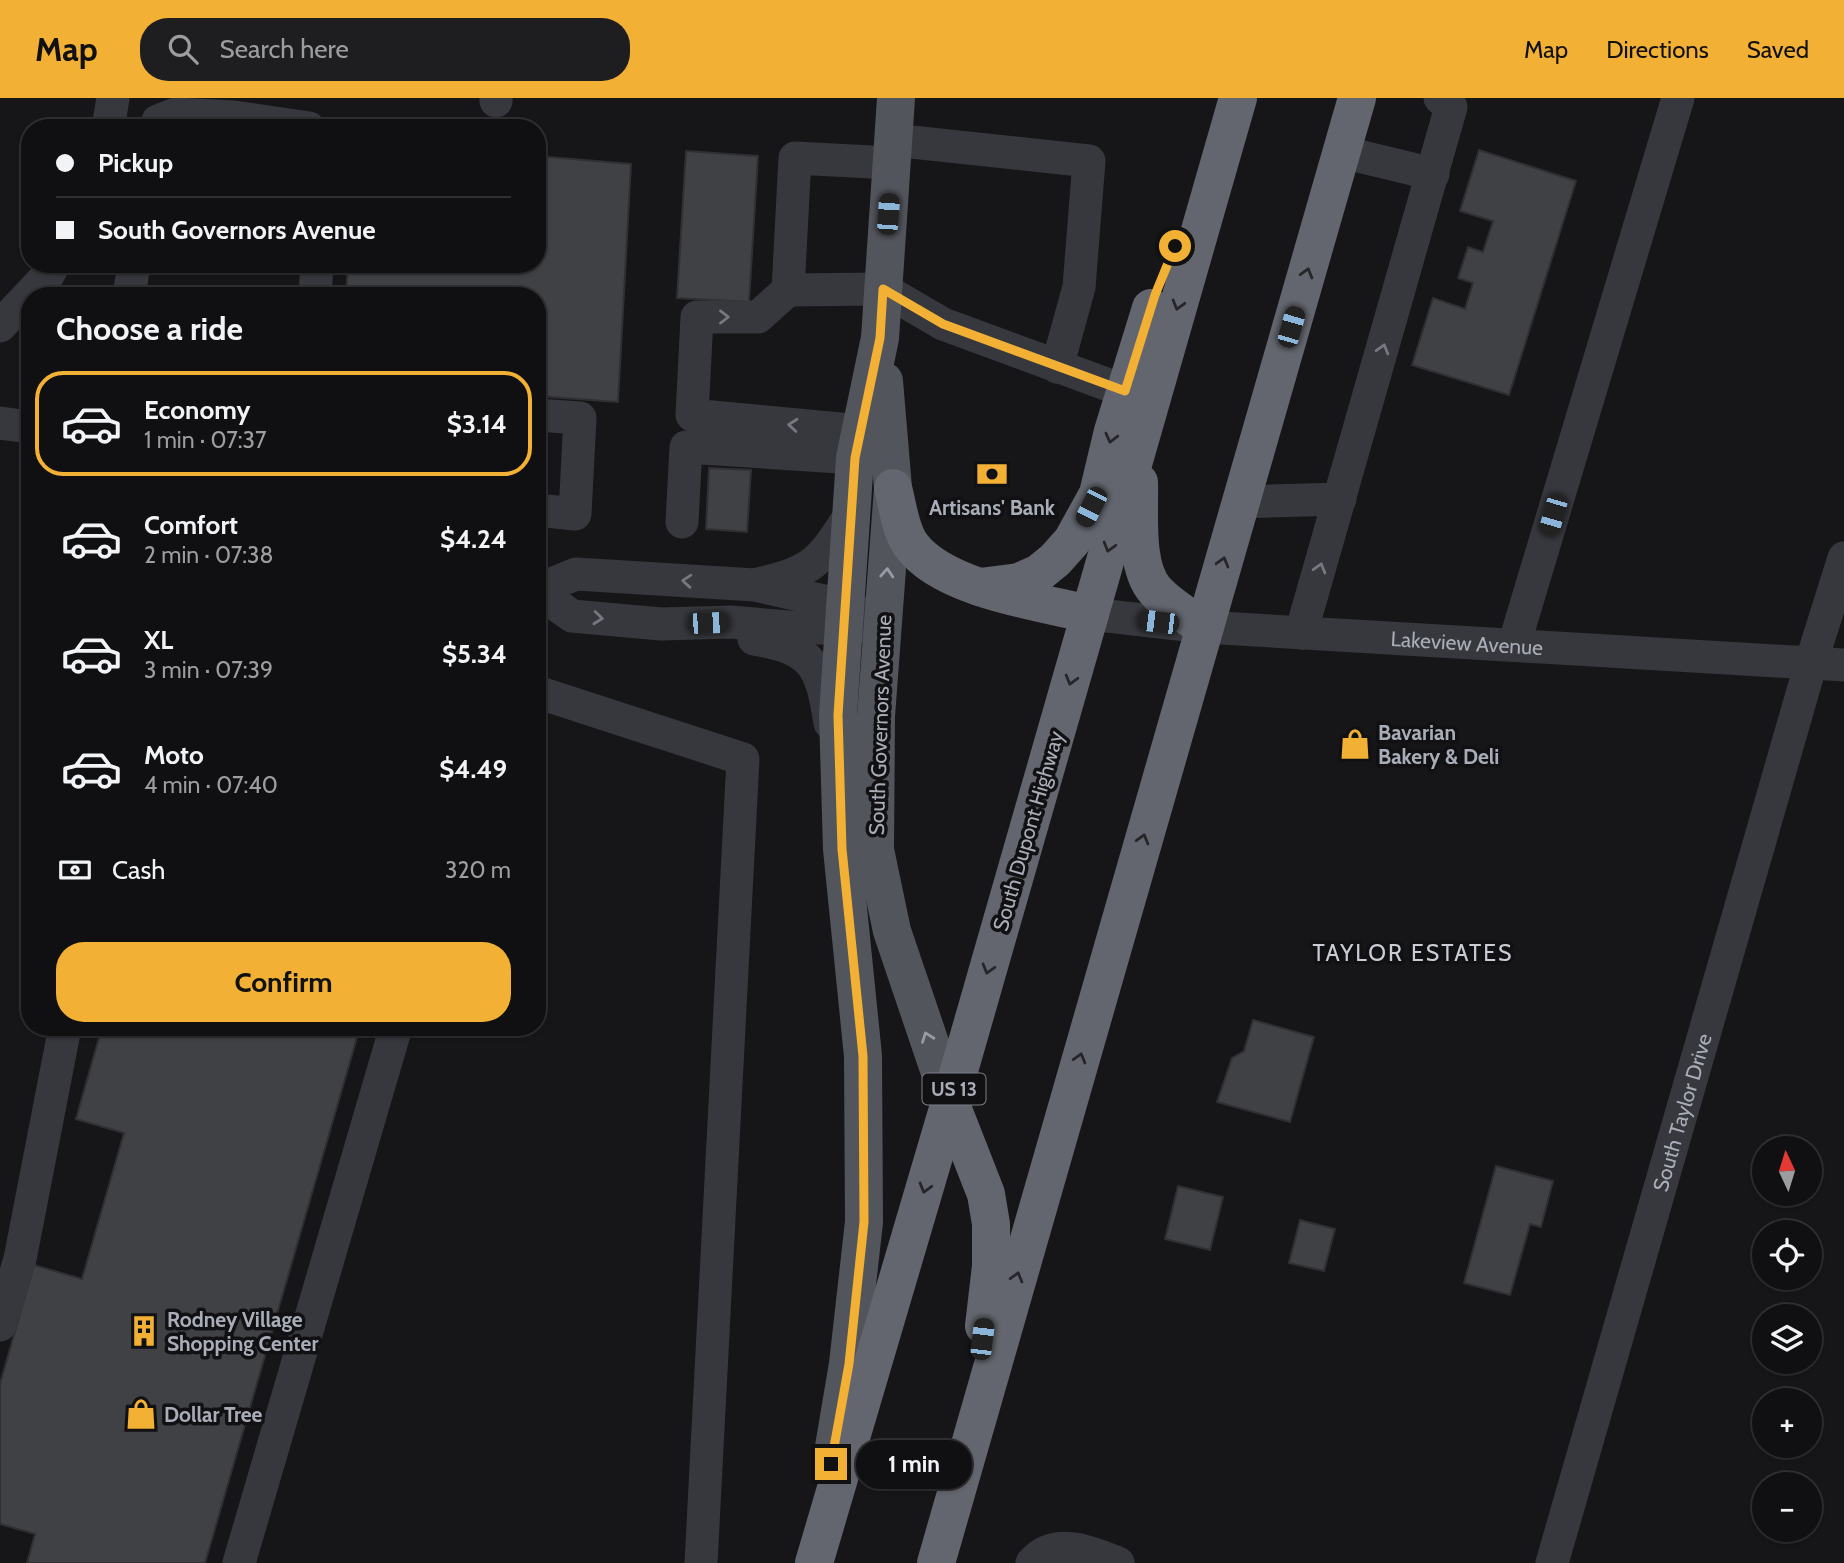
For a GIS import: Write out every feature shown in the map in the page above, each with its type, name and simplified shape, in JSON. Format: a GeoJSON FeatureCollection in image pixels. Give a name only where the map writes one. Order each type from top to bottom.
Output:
{"type":"FeatureCollection","features":[{"type":"Feature","properties":{"kind":"highway"},"geometry":{"type":"LineString","coordinates":[[980,587],[1019,582],[1039,573],[1072,541],[1098,494],[1125,391],[1155,295],[1236,98]]}},
{"type":"Feature","properties":{"kind":"highway","name":"South Dupont Highway"},"geometry":{"type":"LineString","coordinates":[[814,1563],[950,1102],[1236,98]]}},
{"type":"Feature","properties":{"kind":"highway"},"geometry":{"type":"LineString","coordinates":[[936,1563],[1357,98]]}},
{"type":"Feature","properties":{"kind":"highway"},"geometry":{"type":"LineString","coordinates":[[1139,445],[1141,558],[1144,572],[1164,599],[1204,627]]}},
{"type":"Feature","properties":{"kind":"highway"},"geometry":{"type":"LineString","coordinates":[[893,488],[910,544],[929,563],[980,587],[1090,614]]}},
{"type":"Feature","properties":{"kind":"highway"},"geometry":{"type":"LineString","coordinates":[[950,1102],[986,1194],[991,1224],[991,1266],[972,1436]]}},
{"type":"Feature","properties":{"kind":"main road","name":"South Governors Avenue"},"geometry":{"type":"LineString","coordinates":[[814,1563],[849,1364],[864,1222],[863,1056],[842,849],[838,715],[858,444],[880,338],[896,98]]}},
{"type":"Feature","properties":{"kind":"main road","name":"South Governors Avenue"},"geometry":{"type":"LineString","coordinates":[[880,338],[893,488],[876,716],[875,850],[892,931],[950,1102]]}},
{"type":"Feature","properties":{"kind":"street"},"geometry":{"type":"LineString","coordinates":[[110,119],[113,98]]}},
{"type":"Feature","properties":{"kind":"street"},"geometry":{"type":"LineString","coordinates":[[1514,645],[1678,98]]}},
{"type":"Feature","properties":{"kind":"street"},"geometry":{"type":"LineString","coordinates":[[1301,633],[1433,174],[1445,102]]}},
{"type":"Feature","properties":{"kind":"street"},"geometry":{"type":"LineString","coordinates":[[163,119],[176,114],[248,119]]}},
{"type":"Feature","properties":{"kind":"street"},"geometry":{"type":"LineString","coordinates":[[788,290],[795,158],[892,152],[1089,161],[1079,286],[1058,368]]}},
{"type":"Feature","properties":{"kind":"street"},"geometry":{"type":"LineString","coordinates":[[1342,152],[1433,174]]}},
{"type":"Feature","properties":{"kind":"street"},"geometry":{"type":"LineString","coordinates":[[37,287],[49,273]]}},
{"type":"Feature","properties":{"kind":"street"},"geometry":{"type":"LineString","coordinates":[[858,444],[691,415],[697,317],[758,317],[788,290],[883,289],[943,324],[1125,391]]}},
{"type":"Feature","properties":{"kind":"street"},"geometry":{"type":"LineString","coordinates":[[0,326],[21,304]]}},
{"type":"Feature","properties":{"kind":"street"},"geometry":{"type":"LineString","coordinates":[[546,416],[580,418],[575,514],[546,511]]}},
{"type":"Feature","properties":{"kind":"street"},"geometry":{"type":"LineString","coordinates":[[0,423],[21,426]]}},
{"type":"Feature","properties":{"kind":"street"},"geometry":{"type":"LineString","coordinates":[[682,522],[687,447],[858,444]]}},
{"type":"Feature","properties":{"kind":"street"},"geometry":{"type":"LineString","coordinates":[[1240,502],[1340,499]]}},
{"type":"Feature","properties":{"kind":"street"},"geometry":{"type":"LineString","coordinates":[[755,585],[790,577],[803,571],[827,552],[851,514]]}},
{"type":"Feature","properties":{"kind":"street","name":"South Taylor Drive"},"geometry":{"type":"LineString","coordinates":[[1552,1563],[1811,663],[1844,558]]}},
{"type":"Feature","properties":{"kind":"street"},"geometry":{"type":"LineString","coordinates":[[546,586],[576,574],[755,585],[845,617],[883,623]]}},
{"type":"Feature","properties":{"kind":"street"},"geometry":{"type":"LineString","coordinates":[[546,597],[572,616],[662,624],[769,642],[800,653],[814,665],[821,680],[840,785]]}},
{"type":"Feature","properties":{"kind":"street","name":"Lakeview Avenue"},"geometry":{"type":"LineString","coordinates":[[1090,614],[1204,627],[1844,665]]}},
{"type":"Feature","properties":{"kind":"street"},"geometry":{"type":"LineString","coordinates":[[662,624],[731,622],[800,628],[845,617]]}},
{"type":"Feature","properties":{"kind":"street"},"geometry":{"type":"LineString","coordinates":[[546,694],[743,759],[701,1563]]}},
{"type":"Feature","properties":{"kind":"street"},"geometry":{"type":"LineString","coordinates":[[0,1325],[20,1259],[63,1036]]}},
{"type":"Feature","properties":{"kind":"street"},"geometry":{"type":"LineString","coordinates":[[239,1563],[393,1036]]}},
{"type":"Feature","properties":{"kind":"street"},"geometry":{"type":"LineString","coordinates":[[1032,1563],[1047,1550],[1071,1548],[1118,1563]]}},
{"type":"Feature","properties":{"kind":"building"},"geometry":{"type":"Polygon","coordinates":[[[1479,150],[1576,181],[1509,395],[1412,365],[1433,298],[1465,309],[1473,283],[1458,278],[1468,247],[1483,252],[1493,221],[1460,211],[1479,150]]]}},
{"type":"Feature","properties":{"kind":"building"},"geometry":{"type":"Polygon","coordinates":[[[686,151],[758,156],[749,302],[677,298],[686,151]]]}},
{"type":"Feature","properties":{"kind":"building"},"geometry":{"type":"Polygon","coordinates":[[[546,157],[631,164],[618,402],[546,397],[546,287],[347,287],[347,273],[546,273],[546,157]]]}},
{"type":"Feature","properties":{"kind":"building"},"geometry":{"type":"Polygon","coordinates":[[[709,468],[751,470],[747,532],[706,529],[709,468]]]}},
{"type":"Feature","properties":{"kind":"building"},"geometry":{"type":"Polygon","coordinates":[[[1253,1020],[1314,1037],[1290,1122],[1217,1102],[1232,1058],[1244,1051],[1253,1020]]]}},
{"type":"Feature","properties":{"kind":"building","name":"Rodney Village Shopping Center"},"geometry":{"type":"Polygon","coordinates":[[[99,1036],[357,1036],[205,1563],[27,1563],[35,1534],[0,1524],[0,1384],[34,1265],[82,1279],[124,1133],[76,1119],[99,1036]]]}},
{"type":"Feature","properties":{"kind":"building"},"geometry":{"type":"Polygon","coordinates":[[[1496,1166],[1553,1181],[1541,1227],[1530,1224],[1510,1295],[1464,1283],[1496,1166]]]}},
{"type":"Feature","properties":{"kind":"building"},"geometry":{"type":"Polygon","coordinates":[[[1178,1186],[1223,1197],[1210,1250],[1165,1239],[1178,1186]]]}},
{"type":"Feature","properties":{"kind":"building"},"geometry":{"type":"Polygon","coordinates":[[[1300,1220],[1335,1229],[1324,1271],[1289,1263],[1300,1220]]]}},
{"type":"Feature","properties":{"kind":"place","name":"Artisans' Bank"},"geometry":{"type":"Point","coordinates":[992,474]}},
{"type":"Feature","properties":{"kind":"place","name":"Bavarian Bakery & Deli"},"geometry":{"type":"Point","coordinates":[1355,744]}},
{"type":"Feature","properties":{"kind":"place","name":"Rodney Village Shopping Center"},"geometry":{"type":"Point","coordinates":[144,1331]}},
{"type":"Feature","properties":{"kind":"place","name":"Dollar Tree"},"geometry":{"type":"Point","coordinates":[141,1414]}},
{"type":"Feature","properties":{"kind":"district","name":"TAYLOR ESTATES"},"geometry":{"type":"Point","coordinates":[1413,953]}},
{"type":"Feature","properties":{"kind":"route"},"geometry":{"type":"LineString","coordinates":[[831,1464],[849,1364],[864,1222],[863,1056],[842,849],[838,715],[855,458],[880,338],[883,289],[943,324],[1125,391],[1155,295],[1175,246]]}}]}
